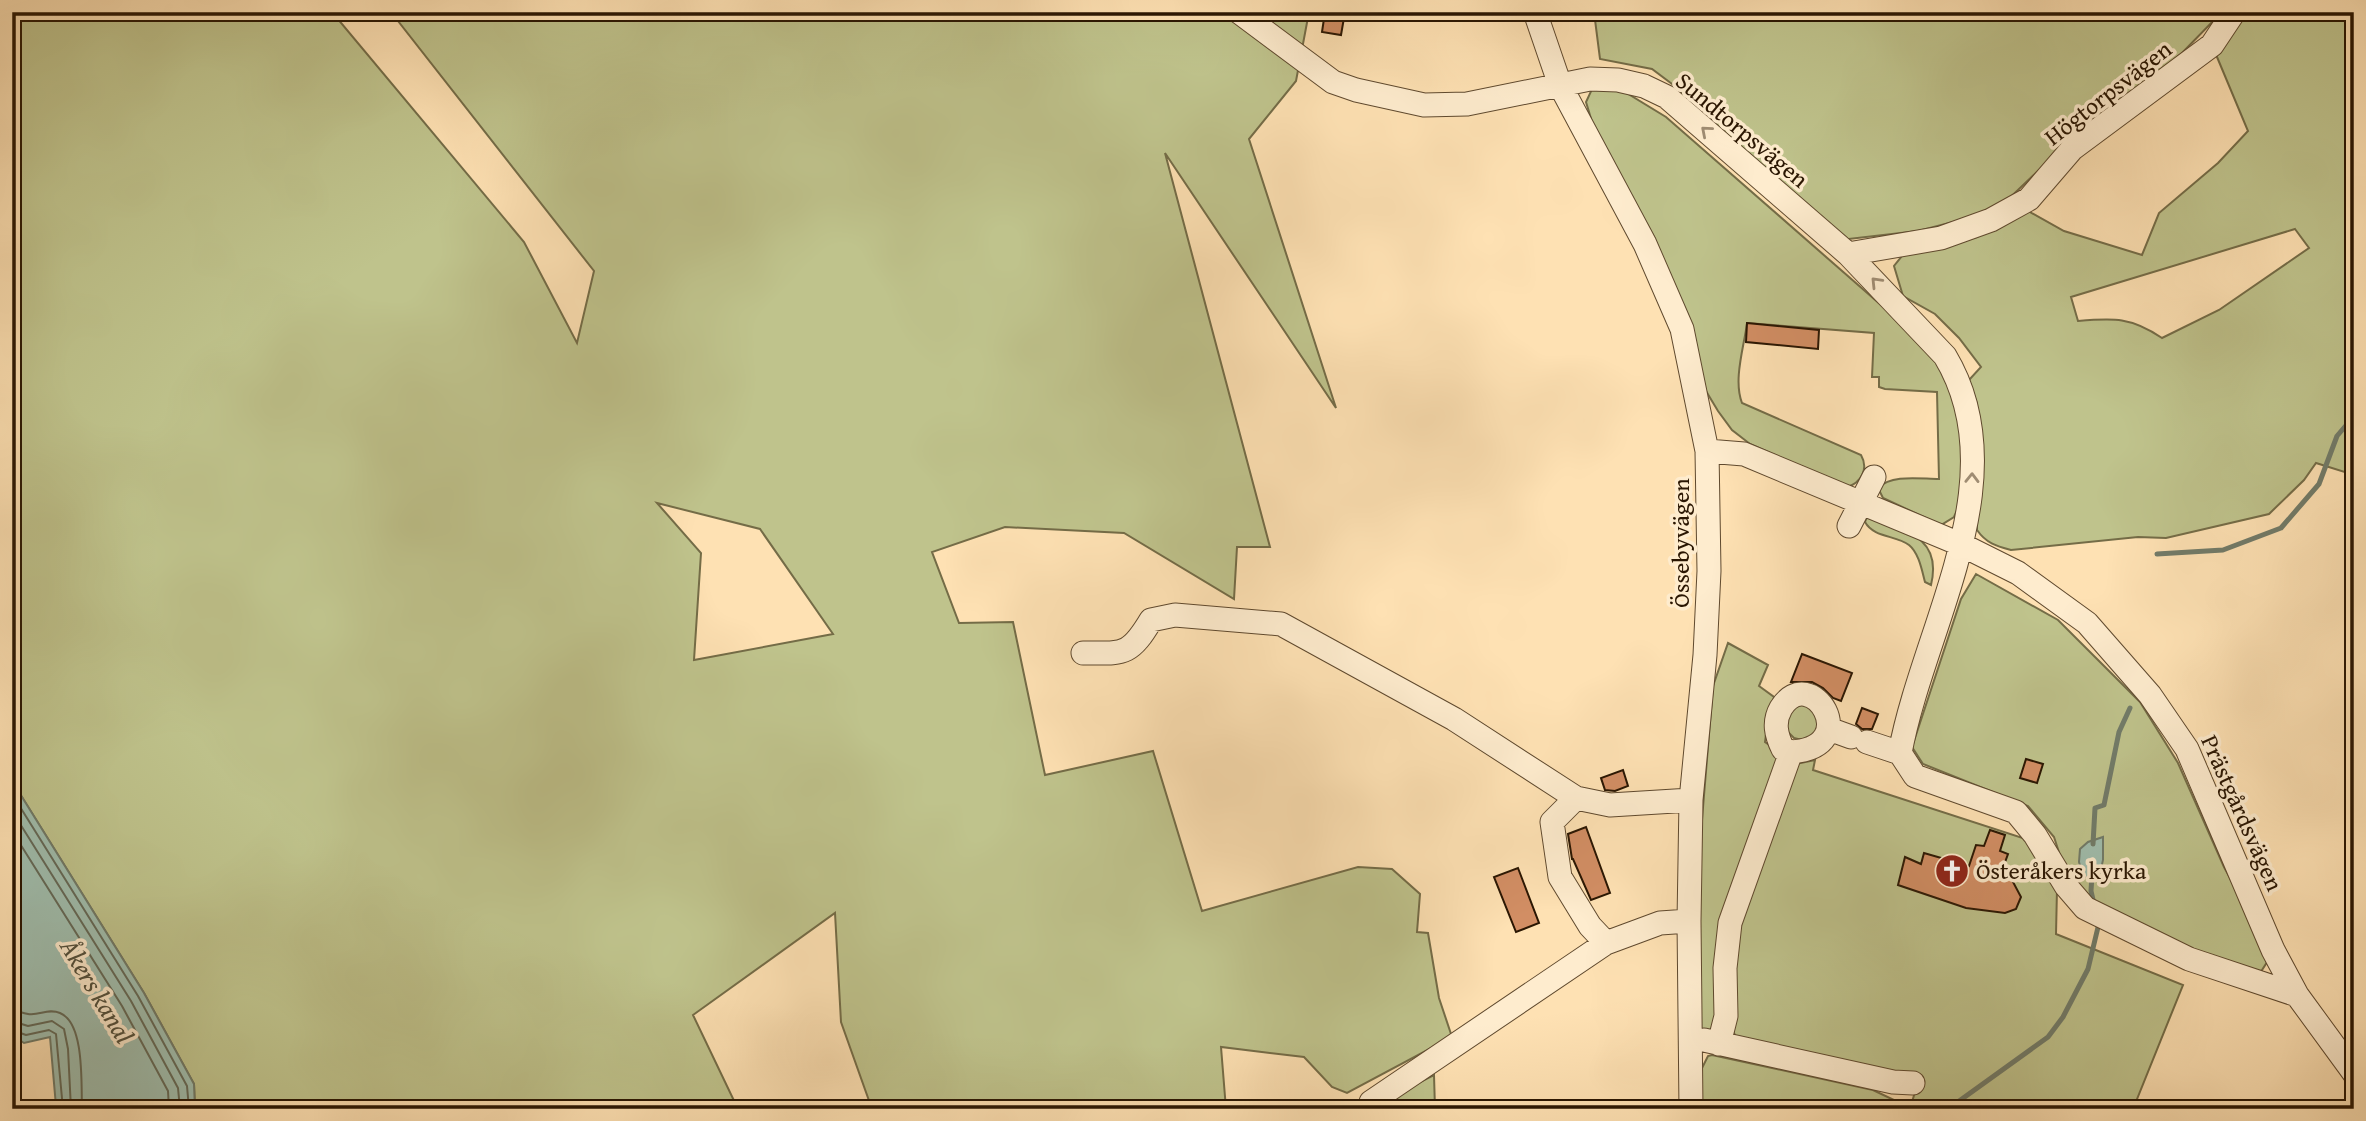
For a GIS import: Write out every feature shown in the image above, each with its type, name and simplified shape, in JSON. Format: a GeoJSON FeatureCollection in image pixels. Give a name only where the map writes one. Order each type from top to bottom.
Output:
{"type":"FeatureCollection","features":[{"type":"Feature","properties":{"kind":"street","name":"Sundtorpsvägen"},"geometry":{"type":"LineString","coordinates":[[1239,12],[1333,82],[1356,90],[1424,105],[1467,103],[1590,79],[1618,80],[1644,86],[1667,97],[1848,254],[1932,340],[1954,371],[1962,394],[1968,420],[1973,483],[1962,545],[1907,715],[1900,753]]}},
{"type":"Feature","properties":{"kind":"street","name":"Össebyvägen"},"geometry":{"type":"LineString","coordinates":[[1535,12],[1560,85],[1645,244],[1682,329],[1707,450],[1709,571],[1705,655],[1691,800],[1691,1109]]}},
{"type":"Feature","properties":{"kind":"street","name":"Högtorpsvägen"},"geometry":{"type":"LineString","coordinates":[[1848,254],[1941,238],[1991,220],[2029,199],[2072,149],[2212,45],[2234,12]]}},
{"type":"Feature","properties":{"kind":"street","name":"Prästgårdsvägen"},"geometry":{"type":"LineString","coordinates":[[1707,450],[1744,454],[1962,545],[2018,573],[2087,624],[2150,695],[2187,749],[2273,950],[2297,995],[2354,1073]]}},
{"type":"Feature","properties":{"kind":"street"},"geometry":{"type":"LineString","coordinates":[[1849,526],[1874,477]]}},
{"type":"Feature","properties":{"kind":"street"},"geometry":{"type":"LineString","coordinates":[[1083,653],[1121,653],[1138,642],[1151,620],[1175,615],[1281,624],[1454,719],[1576,798],[1610,805],[1691,800]]}},
{"type":"Feature","properties":{"kind":"street"},"geometry":{"type":"LineString","coordinates":[[1796,694],[1810,695],[1822,705],[1829,718],[1829,729],[1822,741],[1807,751],[1791,752],[1783,749],[1776,736],[1776,716],[1787,699],[1796,694]]}},
{"type":"Feature","properties":{"kind":"street"},"geometry":{"type":"LineString","coordinates":[[1829,729],[1900,753],[1915,776],[2016,812],[2035,835],[2066,886],[2085,908],[2189,959],[2297,995]]}},
{"type":"Feature","properties":{"kind":"street"},"geometry":{"type":"LineString","coordinates":[[1719,1044],[1726,1016],[1730,923],[1791,752]]}},
{"type":"Feature","properties":{"kind":"street"},"geometry":{"type":"LineString","coordinates":[[1576,798],[1552,822],[1560,877],[1590,926],[1606,943]]}},
{"type":"Feature","properties":{"kind":"street"},"geometry":{"type":"LineString","coordinates":[[1371,1102],[1606,943],[1660,923],[1689,921]]}},
{"type":"Feature","properties":{"kind":"street"},"geometry":{"type":"LineString","coordinates":[[1691,1037],[1893,1082],[1913,1083]]}},
{"type":"Feature","properties":{"kind":"green space"},"geometry":{"type":"Polygon","coordinates":[[[12,12],[332,12],[524,242],[577,343],[594,271],[391,12],[1309,12],[1296,81],[1249,139],[1336,408],[1165,153],[1270,547],[1237,547],[1234,599],[1124,533],[1005,527],[932,552],[959,623],[1013,622],[1045,775],[1153,751],[1202,911],[1358,867],[1392,869],[1420,894],[1417,932],[1428,933],[1439,998],[1452,1037],[1347,1093],[1332,1087],[1304,1057],[1221,1047],[1226,1109],[872,1109],[841,1022],[835,913],[693,1015],[738,1109],[195,1109],[194,1084],[144,993],[12,781],[12,12]],[[657,503],[701,553],[694,660],[833,634],[760,529],[657,503]]]}},
{"type":"Feature","properties":{"kind":"green space"},"geometry":{"type":"Polygon","coordinates":[[[1594,12],[2222,12],[2181,54],[2062,148],[1996,211],[1918,231],[1840,240],[1676,87],[1652,69],[1600,59],[1594,12]]]}},
{"type":"Feature","properties":{"kind":"green space"},"geometry":{"type":"Polygon","coordinates":[[[2234,12],[2354,12],[2354,475],[2316,463],[2304,480],[2269,514],[2166,538],[2138,537],[2011,550],[1996,545],[1977,530],[1977,404],[1969,380],[1981,367],[1959,338],[1935,314],[1903,296],[1894,266],[1906,251],[1977,237],[2008,218],[2028,211],[2064,231],[2142,255],[2159,213],[2218,163],[2248,131],[2212,45],[2234,12]],[[2295,229],[2071,297],[2078,321],[2122,320],[2141,326],[2162,338],[2219,310],[2309,248],[2295,229]]]}},
{"type":"Feature","properties":{"kind":"green space"},"geometry":{"type":"Polygon","coordinates":[[[1593,87],[1620,89],[1666,117],[1905,326],[1945,368],[1961,430],[1964,473],[1954,517],[1941,525],[1883,498],[1878,488],[1898,479],[1939,479],[1937,392],[1879,387],[1879,377],[1872,377],[1874,333],[1747,323],[1740,363],[1742,403],[1861,455],[1864,470],[1856,482],[1847,487],[1750,444],[1732,430],[1706,391],[1690,332],[1654,237],[1596,135],[1586,102],[1593,87]]]}},
{"type":"Feature","properties":{"kind":"green space"},"geometry":{"type":"Polygon","coordinates":[[[1867,517],[1906,531],[1925,545],[1931,555],[1933,568],[1931,585],[1925,582],[1920,562],[1912,548],[1904,542],[1874,531],[1865,522],[1867,517]]]}},
{"type":"Feature","properties":{"kind":"green space"},"geometry":{"type":"Polygon","coordinates":[[[1976,574],[2058,620],[2140,702],[2178,763],[2224,867],[2260,933],[2269,959],[2262,970],[2254,975],[2246,974],[2098,906],[2066,874],[2054,837],[2028,806],[1923,764],[1912,747],[1961,599],[1976,574]]]}},
{"type":"Feature","properties":{"kind":"green space"},"geometry":{"type":"Polygon","coordinates":[[[1728,643],[1768,665],[1759,686],[1774,697],[1765,742],[1796,764],[1815,760],[1813,770],[2032,841],[2057,889],[2056,934],[2183,985],[2133,1109],[2008,1109],[1996,1104],[1987,1109],[1697,1109],[1699,1074],[1708,1056],[1712,1055],[1873,1090],[1898,1102],[1912,1102],[1918,1082],[1739,1043],[1733,1031],[1702,1034],[1696,1022],[1700,844],[1713,686],[1728,643]]]}},
{"type":"Feature","properties":{"kind":"green space"},"geometry":{"type":"Polygon","coordinates":[[[1801,701],[1814,706],[1821,730],[1806,741],[1794,738],[1786,730],[1789,707],[1801,701]]]}},
{"type":"Feature","properties":{"kind":"green space"},"geometry":{"type":"Polygon","coordinates":[[[1434,1075],[1435,1109],[1393,1109],[1394,1095],[1434,1075]]]}},
{"type":"Feature","properties":{"kind":"water","name":"Åkers kanal"},"geometry":{"type":"Polygon","coordinates":[[[12,781],[144,993],[194,1084],[195,1109],[71,1109],[56,1106],[50,1037],[24,1043],[12,1035],[12,781]]]}},
{"type":"Feature","properties":{"kind":"water"},"geometry":{"type":"Polygon","coordinates":[[[2103,837],[2103,860],[2099,878],[2083,876],[2079,862],[2080,849],[2088,842],[2103,837]]]}},
{"type":"Feature","properties":{"kind":"building"},"geometry":{"type":"Polygon","coordinates":[[[1325,12],[1345,12],[1341,35],[1322,32],[1325,12]]]}},
{"type":"Feature","properties":{"kind":"building"},"geometry":{"type":"Polygon","coordinates":[[[1747,323],[1819,330],[1818,349],[1746,342],[1747,323]]]}},
{"type":"Feature","properties":{"kind":"building"},"geometry":{"type":"Polygon","coordinates":[[[1802,654],[1852,673],[1841,701],[1812,682],[1791,682],[1802,654]]]}},
{"type":"Feature","properties":{"kind":"building"},"geometry":{"type":"Polygon","coordinates":[[[1862,708],[1878,714],[1872,729],[1862,729],[1856,724],[1862,708]]]}},
{"type":"Feature","properties":{"kind":"building"},"geometry":{"type":"Polygon","coordinates":[[[2026,759],[2043,764],[2037,783],[2020,778],[2026,759]]]}},
{"type":"Feature","properties":{"kind":"building"},"geometry":{"type":"Polygon","coordinates":[[[1623,770],[1628,786],[1615,791],[1605,790],[1601,778],[1623,770]]]}},
{"type":"Feature","properties":{"kind":"building"},"geometry":{"type":"Polygon","coordinates":[[[1586,827],[1610,893],[1591,900],[1572,859],[1568,834],[1586,827]]]}},
{"type":"Feature","properties":{"kind":"building","name":"Österåkers kyrka"},"geometry":{"type":"Polygon","coordinates":[[[1990,830],[2005,835],[2000,851],[2008,854],[2000,876],[2012,880],[2021,897],[2016,909],[2005,913],[1966,908],[1898,885],[1905,857],[1921,864],[1924,853],[1969,866],[1976,845],[1984,846],[1990,830]]]}},
{"type":"Feature","properties":{"kind":"building"},"geometry":{"type":"Polygon","coordinates":[[[1518,868],[1539,923],[1516,932],[1494,877],[1518,868]]]}},
{"type":"Feature","properties":{"kind":"waterway"},"geometry":{"type":"LineString","coordinates":[[2157,554],[2223,550],[2281,528],[2319,484],[2337,436],[2354,416]]}},
{"type":"Feature","properties":{"kind":"waterway"},"geometry":{"type":"LineString","coordinates":[[2093,844],[2095,808],[2104,805],[2119,732],[2130,708]]}},
{"type":"Feature","properties":{"kind":"waterway"},"geometry":{"type":"LineString","coordinates":[[2092,875],[2094,904]]}},
{"type":"Feature","properties":{"kind":"waterway"},"geometry":{"type":"LineString","coordinates":[[1948,1109],[2048,1037],[2063,1017],[2088,969],[2099,923]]}},
{"type":"Feature","properties":{"kind":"place","name":"Österåkers kyrka"},"geometry":{"type":"Point","coordinates":[1952,871]}}]}
